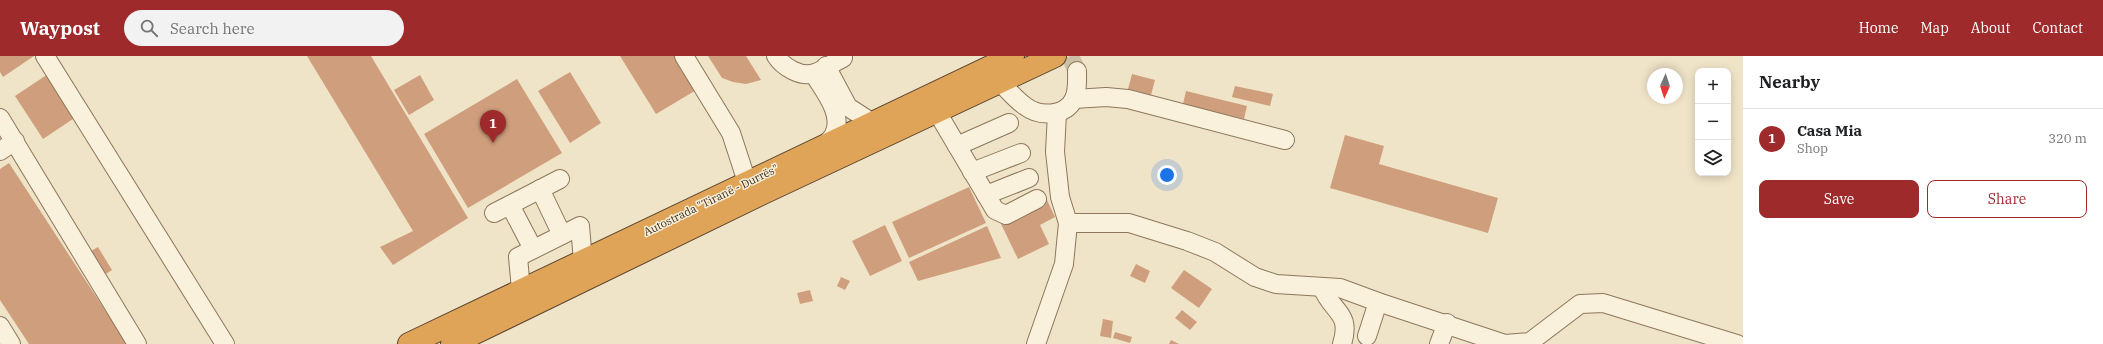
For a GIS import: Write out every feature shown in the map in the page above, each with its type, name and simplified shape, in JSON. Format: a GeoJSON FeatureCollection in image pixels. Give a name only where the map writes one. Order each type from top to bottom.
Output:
{"type":"FeatureCollection","features":[{"type":"Feature","properties":{"kind":"highway","name":"Autostrada \"Tiranë - Durrës\""},"geometry":{"type":"LineString","coordinates":[[409,344],[1013,56]]}},
{"type":"Feature","properties":{"kind":"highway","name":"Autostrada \"Tiranë - Durrës\""},"geometry":{"type":"LineString","coordinates":[[452,344],[765,192],[1055,56]]}},
{"type":"Feature","properties":{"kind":"street"},"geometry":{"type":"LineString","coordinates":[[45,56],[225,344]]}},
{"type":"Feature","properties":{"kind":"street"},"geometry":{"type":"LineString","coordinates":[[684,56],[731,133],[751,180]]}},
{"type":"Feature","properties":{"kind":"street"},"geometry":{"type":"LineString","coordinates":[[694,56],[739,129],[751,180]]}},
{"type":"Feature","properties":{"kind":"street"},"geometry":{"type":"LineString","coordinates":[[776,56],[780,63],[800,73],[820,70],[843,58]]}},
{"type":"Feature","properties":{"kind":"street"},"geometry":{"type":"LineString","coordinates":[[820,70],[848,107],[855,113],[865,118],[868,126]]}},
{"type":"Feature","properties":{"kind":"street"},"geometry":{"type":"LineString","coordinates":[[820,70],[835,110],[836,122],[834,134],[820,148]]}},
{"type":"Feature","properties":{"kind":"street"},"geometry":{"type":"LineString","coordinates":[[1000,82],[1025,107],[1041,114],[1057,113],[1066,108],[1074,99],[1078,85],[1077,71]]}},
{"type":"Feature","properties":{"kind":"street"},"geometry":{"type":"LineString","coordinates":[[1074,99],[1106,97],[1128,99],[1285,140]]}},
{"type":"Feature","properties":{"kind":"street"},"geometry":{"type":"LineString","coordinates":[[937,112],[995,210],[1006,215],[1037,199]]}},
{"type":"Feature","properties":{"kind":"street"},"geometry":{"type":"LineString","coordinates":[[1036,344],[1064,264],[1068,223],[1060,197],[1055,152],[1057,113]]}},
{"type":"Feature","properties":{"kind":"street"},"geometry":{"type":"LineString","coordinates":[[0,118],[15,140],[137,344]]}},
{"type":"Feature","properties":{"kind":"street"},"geometry":{"type":"LineString","coordinates":[[957,146],[1009,123]]}},
{"type":"Feature","properties":{"kind":"street"},"geometry":{"type":"LineString","coordinates":[[0,151],[15,140]]}},
{"type":"Feature","properties":{"kind":"street"},"geometry":{"type":"LineString","coordinates":[[972,172],[1021,153]]}},
{"type":"Feature","properties":{"kind":"street"},"geometry":{"type":"LineString","coordinates":[[986,195],[1029,178]]}},
{"type":"Feature","properties":{"kind":"street"},"geometry":{"type":"LineString","coordinates":[[494,214],[560,179]]}},
{"type":"Feature","properties":{"kind":"street"},"geometry":{"type":"LineString","coordinates":[[540,189],[562,235]]}},
{"type":"Feature","properties":{"kind":"street"},"geometry":{"type":"LineString","coordinates":[[510,205],[533,249]]}},
{"type":"Feature","properties":{"kind":"street"},"geometry":{"type":"LineString","coordinates":[[1068,223],[1129,223],[1187,241],[1215,252],[1255,278],[1276,284],[1340,288],[1505,344],[1530,342],[1580,304],[1603,303],[1737,344]]}},
{"type":"Feature","properties":{"kind":"street"},"geometry":{"type":"LineString","coordinates":[[521,290],[518,257],[580,226],[583,261]]}},
{"type":"Feature","properties":{"kind":"street"},"geometry":{"type":"LineString","coordinates":[[1322,287],[1325,294],[1345,320],[1346,330],[1342,344]]}},
{"type":"Feature","properties":{"kind":"street"},"geometry":{"type":"LineString","coordinates":[[1367,336],[1378,302]]}},
{"type":"Feature","properties":{"kind":"street"},"geometry":{"type":"LineString","coordinates":[[1439,344],[1447,324]]}},
{"type":"Feature","properties":{"kind":"street"},"geometry":{"type":"LineString","coordinates":[[0,326],[11,344]]}},
{"type":"Feature","properties":{"kind":"building"},"geometry":{"type":"Polygon","coordinates":[[[0,56],[34,56],[3,77],[0,72],[0,56]]]}},
{"type":"Feature","properties":{"kind":"building"},"geometry":{"type":"Polygon","coordinates":[[[307,56],[371,56],[468,218],[393,265],[380,247],[413,231],[307,56]]]}},
{"type":"Feature","properties":{"kind":"building"},"geometry":{"type":"Polygon","coordinates":[[[620,56],[678,56],[698,89],[656,114],[620,56]]]}},
{"type":"Feature","properties":{"kind":"building"},"geometry":{"type":"Polygon","coordinates":[[[708,56],[746,56],[761,80],[746,84],[733,82],[722,78],[708,56]]]}},
{"type":"Feature","properties":{"kind":"building"},"geometry":{"type":"Polygon","coordinates":[[[570,72],[601,123],[570,143],[538,91],[570,72]]]}},
{"type":"Feature","properties":{"kind":"building"},"geometry":{"type":"Polygon","coordinates":[[[48,74],[76,117],[43,139],[15,96],[48,74]]]}},
{"type":"Feature","properties":{"kind":"building"},"geometry":{"type":"Polygon","coordinates":[[[1132,74],[1155,80],[1151,95],[1128,89],[1132,74]]]}},
{"type":"Feature","properties":{"kind":"building"},"geometry":{"type":"Polygon","coordinates":[[[420,75],[434,100],[409,115],[394,90],[420,75]]]}},
{"type":"Feature","properties":{"kind":"building"},"geometry":{"type":"Polygon","coordinates":[[[517,79],[562,153],[468,208],[424,134],[517,79]]]}},
{"type":"Feature","properties":{"kind":"building"},"geometry":{"type":"Polygon","coordinates":[[[1235,86],[1273,94],[1270,106],[1232,97],[1235,86]]]}},
{"type":"Feature","properties":{"kind":"building"},"geometry":{"type":"Polygon","coordinates":[[[1186,91],[1247,106],[1244,119],[1183,104],[1186,91]]]}},
{"type":"Feature","properties":{"kind":"building"},"geometry":{"type":"Polygon","coordinates":[[[1345,135],[1384,146],[1379,164],[1498,198],[1488,233],[1330,188],[1345,135]]]}},
{"type":"Feature","properties":{"kind":"building"},"geometry":{"type":"Polygon","coordinates":[[[9,163],[127,344],[29,344],[0,300],[0,169],[9,163]]]}},
{"type":"Feature","properties":{"kind":"building"},"geometry":{"type":"Polygon","coordinates":[[[969,187],[986,223],[909,258],[892,222],[969,187]]]}},
{"type":"Feature","properties":{"kind":"building"},"geometry":{"type":"Polygon","coordinates":[[[1047,200],[1055,217],[1040,225],[1049,244],[1018,259],[1000,222],[1047,200]]]}},
{"type":"Feature","properties":{"kind":"building"},"geometry":{"type":"Polygon","coordinates":[[[885,225],[902,261],[870,276],[852,241],[885,225]]]}},
{"type":"Feature","properties":{"kind":"building"},"geometry":{"type":"Polygon","coordinates":[[[987,226],[1001,258],[918,281],[909,262],[987,226]]]}},
{"type":"Feature","properties":{"kind":"building"},"geometry":{"type":"Polygon","coordinates":[[[98,247],[112,270],[106,274],[91,251],[98,247]]]}},
{"type":"Feature","properties":{"kind":"building"},"geometry":{"type":"Polygon","coordinates":[[[1136,264],[1150,271],[1145,283],[1130,276],[1136,264]]]}},
{"type":"Feature","properties":{"kind":"building"},"geometry":{"type":"Polygon","coordinates":[[[1184,270],[1212,289],[1199,308],[1171,288],[1184,270]]]}},
{"type":"Feature","properties":{"kind":"building"},"geometry":{"type":"Polygon","coordinates":[[[841,277],[850,281],[845,290],[837,286],[841,277]]]}},
{"type":"Feature","properties":{"kind":"building"},"geometry":{"type":"Polygon","coordinates":[[[810,290],[813,301],[800,304],[797,293],[810,290]]]}},
{"type":"Feature","properties":{"kind":"building"},"geometry":{"type":"Polygon","coordinates":[[[1182,310],[1197,322],[1190,330],[1175,318],[1182,310]]]}},
{"type":"Feature","properties":{"kind":"building"},"geometry":{"type":"Polygon","coordinates":[[[1103,319],[1113,321],[1111,338],[1100,336],[1103,319]]]}},
{"type":"Feature","properties":{"kind":"building"},"geometry":{"type":"Polygon","coordinates":[[[1115,332],[1132,337],[1130,343],[1113,338],[1115,332]]]}},
{"type":"Feature","properties":{"kind":"building"},"geometry":{"type":"Polygon","coordinates":[[[1171,340],[1179,344],[1169,344],[1171,340]]]}},
{"type":"Feature","properties":{"kind":"tunnel"},"geometry":{"type":"LineString","coordinates":[[1070,56],[1077,71]]}},
{"type":"Feature","properties":{"kind":"place","name":"Casa Mia"},"geometry":{"type":"Point","coordinates":[493,143]}}]}
